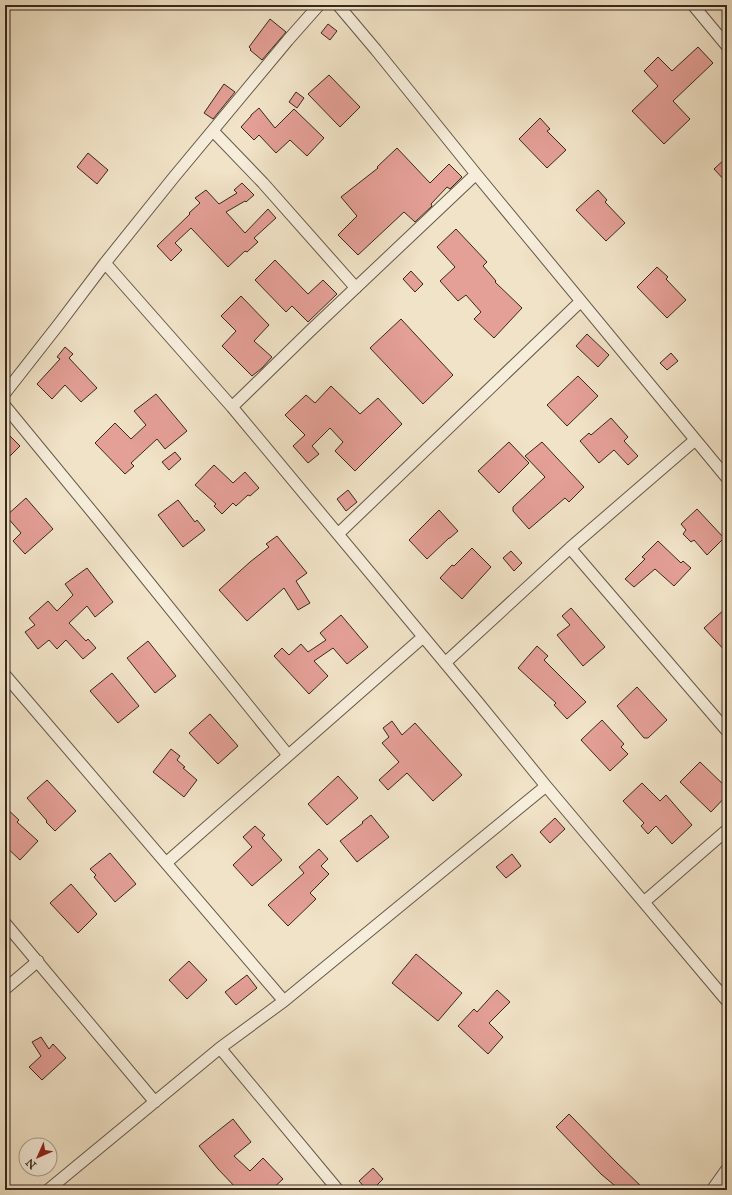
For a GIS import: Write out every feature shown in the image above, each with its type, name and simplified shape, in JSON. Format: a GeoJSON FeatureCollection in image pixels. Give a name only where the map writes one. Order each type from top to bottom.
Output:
{"type":"FeatureCollection","features":[{"type":"Feature","properties":{"kind":"street"},"geometry":{"type":"LineString","coordinates":[[5,393],[105,263],[288,40],[319,5]]}},
{"type":"Feature","properties":{"kind":"street"},"geometry":{"type":"LineString","coordinates":[[338,5],[727,478]]}},
{"type":"Feature","properties":{"kind":"street"},"geometry":{"type":"LineString","coordinates":[[693,5],[727,46]]}},
{"type":"Feature","properties":{"kind":"street"},"geometry":{"type":"LineString","coordinates":[[213,131],[263,183],[356,288]]}},
{"type":"Feature","properties":{"kind":"street"},"geometry":{"type":"LineString","coordinates":[[232,407],[476,174]]}},
{"type":"Feature","properties":{"kind":"street"},"geometry":{"type":"LineString","coordinates":[[105,263],[232,407],[546,786],[727,1001]]}},
{"type":"Feature","properties":{"kind":"street"},"geometry":{"type":"LineString","coordinates":[[338,534],[581,301]]}},
{"type":"Feature","properties":{"kind":"street"},"geometry":{"type":"LineString","coordinates":[[5,406],[288,755]]}},
{"type":"Feature","properties":{"kind":"street"},"geometry":{"type":"LineString","coordinates":[[445,663],[570,548],[695,440]]}},
{"type":"Feature","properties":{"kind":"street"},"geometry":{"type":"LineString","coordinates":[[570,548],[727,731]]}},
{"type":"Feature","properties":{"kind":"street"},"geometry":{"type":"LineString","coordinates":[[166,863],[423,637]]}},
{"type":"Feature","properties":{"kind":"street"},"geometry":{"type":"LineString","coordinates":[[5,675],[284,1001]]}},
{"type":"Feature","properties":{"kind":"street"},"geometry":{"type":"LineString","coordinates":[[48,1190],[220,1048],[284,1001],[546,786]]}},
{"type":"Feature","properties":{"kind":"street"},"geometry":{"type":"LineString","coordinates":[[644,902],[727,830]]}},
{"type":"Feature","properties":{"kind":"street"},"geometry":{"type":"LineString","coordinates":[[5,923],[155,1102]]}},
{"type":"Feature","properties":{"kind":"street"},"geometry":{"type":"LineString","coordinates":[[5,989],[38,961]]}},
{"type":"Feature","properties":{"kind":"street"},"geometry":{"type":"LineString","coordinates":[[220,1048],[337,1190]]}},
{"type":"Feature","properties":{"kind":"street"},"geometry":{"type":"LineString","coordinates":[[712,1190],[727,1169]]}},
{"type":"Feature","properties":{"kind":"building"},"geometry":{"type":"Polygon","coordinates":[[[270,19],[286,32],[262,60],[250,50],[251,49],[249,47],[270,19]]]}},
{"type":"Feature","properties":{"kind":"building"},"geometry":{"type":"Polygon","coordinates":[[[328,24],[337,31],[330,40],[321,33],[328,24]]]}},
{"type":"Feature","properties":{"kind":"building"},"geometry":{"type":"Polygon","coordinates":[[[698,47],[713,63],[673,101],[690,119],[664,144],[632,111],[658,86],[644,71],[658,57],[672,71],[698,47]]]}},
{"type":"Feature","properties":{"kind":"building"},"geometry":{"type":"Polygon","coordinates":[[[329,75],[360,107],[340,127],[308,94],[329,75]]]}},
{"type":"Feature","properties":{"kind":"building"},"geometry":{"type":"Polygon","coordinates":[[[224,84],[235,92],[213,119],[204,113],[224,84]]]}},
{"type":"Feature","properties":{"kind":"building"},"geometry":{"type":"Polygon","coordinates":[[[296,92],[304,98],[297,108],[289,102],[296,92]]]}},
{"type":"Feature","properties":{"kind":"building"},"geometry":{"type":"Polygon","coordinates":[[[259,108],[275,128],[294,109],[324,138],[307,156],[290,140],[276,153],[259,135],[254,140],[241,127],[259,108]]]}},
{"type":"Feature","properties":{"kind":"building"},"geometry":{"type":"Polygon","coordinates":[[[540,118],[550,129],[547,131],[566,150],[547,168],[519,139],[540,118]]]}},
{"type":"Feature","properties":{"kind":"building"},"geometry":{"type":"Polygon","coordinates":[[[397,148],[430,183],[449,164],[462,177],[450,189],[447,187],[431,204],[432,206],[415,222],[404,212],[358,255],[338,235],[357,216],[341,197],[378,168],[377,167],[397,148]]]}},
{"type":"Feature","properties":{"kind":"building"},"geometry":{"type":"Polygon","coordinates":[[[88,153],[108,170],[97,184],[77,167],[88,153]]]}},
{"type":"Feature","properties":{"kind":"building"},"geometry":{"type":"Polygon","coordinates":[[[727,157],[727,183],[714,169],[727,157]]]}},
{"type":"Feature","properties":{"kind":"building"},"geometry":{"type":"Polygon","coordinates":[[[242,183],[254,195],[246,202],[245,201],[226,212],[245,233],[268,209],[276,218],[254,238],[258,242],[247,252],[245,251],[228,267],[191,228],[175,243],[182,250],[171,261],[157,246],[200,203],[195,198],[206,190],[219,204],[237,193],[234,190],[242,183]]]}},
{"type":"Feature","properties":{"kind":"building"},"geometry":{"type":"Polygon","coordinates":[[[598,190],[607,200],[605,202],[625,223],[606,241],[576,210],[598,190]]]}},
{"type":"Feature","properties":{"kind":"building"},"geometry":{"type":"Polygon","coordinates":[[[456,229],[487,262],[483,266],[496,281],[495,282],[522,308],[494,338],[474,319],[481,312],[466,295],[458,301],[440,281],[455,267],[437,247],[456,229]]]}},
{"type":"Feature","properties":{"kind":"building"},"geometry":{"type":"Polygon","coordinates":[[[275,260],[308,294],[323,280],[337,294],[308,322],[292,306],[286,312],[255,280],[275,260]]]}},
{"type":"Feature","properties":{"kind":"building"},"geometry":{"type":"Polygon","coordinates":[[[657,267],[668,277],[666,279],[686,300],[667,318],[637,287],[657,267]]]}},
{"type":"Feature","properties":{"kind":"building"},"geometry":{"type":"Polygon","coordinates":[[[411,271],[423,284],[415,292],[403,279],[411,271]]]}},
{"type":"Feature","properties":{"kind":"building"},"geometry":{"type":"Polygon","coordinates":[[[241,296],[269,325],[254,341],[272,357],[252,376],[222,346],[236,331],[221,316],[241,296]]]}},
{"type":"Feature","properties":{"kind":"building"},"geometry":{"type":"Polygon","coordinates":[[[401,319],[453,375],[423,404],[370,348],[401,319]]]}},
{"type":"Feature","properties":{"kind":"building"},"geometry":{"type":"Polygon","coordinates":[[[587,334],[609,355],[598,367],[576,346],[587,334]]]}},
{"type":"Feature","properties":{"kind":"building"},"geometry":{"type":"Polygon","coordinates":[[[65,347],[73,354],[69,358],[97,388],[81,402],[65,385],[52,399],[37,384],[60,359],[57,357],[65,347]]]}},
{"type":"Feature","properties":{"kind":"building"},"geometry":{"type":"Polygon","coordinates":[[[671,353],[678,361],[667,370],[660,363],[671,353]]]}},
{"type":"Feature","properties":{"kind":"building"},"geometry":{"type":"Polygon","coordinates":[[[578,376],[598,396],[567,426],[547,405],[578,376]]]}},
{"type":"Feature","properties":{"kind":"building"},"geometry":{"type":"Polygon","coordinates":[[[331,386],[360,414],[378,398],[402,424],[355,471],[335,451],[343,442],[330,428],[312,446],[319,454],[308,463],[293,446],[305,435],[285,415],[306,395],[315,403],[331,386]]]}},
{"type":"Feature","properties":{"kind":"building"},"geometry":{"type":"Polygon","coordinates":[[[156,394],[187,431],[165,449],[157,439],[131,463],[134,466],[125,474],[95,443],[115,423],[131,439],[146,425],[134,411],[156,394]]]}},
{"type":"Feature","properties":{"kind":"building"},"geometry":{"type":"Polygon","coordinates":[[[611,418],[628,437],[624,441],[638,456],[628,465],[614,450],[599,463],[580,441],[589,433],[591,435],[611,418]]]}},
{"type":"Feature","properties":{"kind":"building"},"geometry":{"type":"Polygon","coordinates":[[[5,431],[20,446],[5,461],[5,431]]]}},
{"type":"Feature","properties":{"kind":"building"},"geometry":{"type":"Polygon","coordinates":[[[509,442],[529,463],[499,493],[478,471],[509,442]]]}},
{"type":"Feature","properties":{"kind":"building"},"geometry":{"type":"Polygon","coordinates":[[[542,442],[584,487],[569,502],[565,498],[529,529],[513,511],[513,507],[545,477],[525,456],[542,442]]]}},
{"type":"Feature","properties":{"kind":"building"},"geometry":{"type":"Polygon","coordinates":[[[175,452],[181,459],[169,470],[162,462],[175,452]]]}},
{"type":"Feature","properties":{"kind":"building"},"geometry":{"type":"Polygon","coordinates":[[[214,465],[233,483],[245,472],[259,488],[250,496],[248,495],[236,506],[233,503],[222,514],[214,506],[216,504],[195,485],[214,465]]]}},
{"type":"Feature","properties":{"kind":"building"},"geometry":{"type":"Polygon","coordinates":[[[348,490],[357,502],[346,511],[337,499],[348,490]]]}},
{"type":"Feature","properties":{"kind":"building"},"geometry":{"type":"Polygon","coordinates":[[[26,498],[53,529],[25,554],[13,541],[21,533],[6,516],[26,498]]]}},
{"type":"Feature","properties":{"kind":"building"},"geometry":{"type":"Polygon","coordinates":[[[178,500],[195,522],[197,520],[205,530],[183,547],[158,515],[178,500]]]}},
{"type":"Feature","properties":{"kind":"building"},"geometry":{"type":"Polygon","coordinates":[[[697,509],[724,538],[707,555],[694,540],[691,542],[683,534],[686,530],[681,524],[697,509]]]}},
{"type":"Feature","properties":{"kind":"building"},"geometry":{"type":"Polygon","coordinates":[[[439,510],[458,531],[427,559],[409,540],[439,510]]]}},
{"type":"Feature","properties":{"kind":"building"},"geometry":{"type":"Polygon","coordinates":[[[277,536],[307,573],[296,581],[310,603],[298,610],[284,588],[247,621],[219,590],[269,547],[266,544],[277,536]]]}},
{"type":"Feature","properties":{"kind":"building"},"geometry":{"type":"Polygon","coordinates":[[[658,541],[681,563],[683,561],[691,568],[674,586],[655,569],[634,587],[625,579],[645,559],[642,557],[658,541]]]}},
{"type":"Feature","properties":{"kind":"building"},"geometry":{"type":"Polygon","coordinates":[[[472,548],[491,567],[462,599],[440,578],[452,565],[454,566],[472,548]]]}},
{"type":"Feature","properties":{"kind":"building"},"geometry":{"type":"Polygon","coordinates":[[[511,551],[522,563],[514,571],[503,558],[511,551]]]}},
{"type":"Feature","properties":{"kind":"building"},"geometry":{"type":"Polygon","coordinates":[[[87,568],[113,602],[95,617],[87,606],[69,623],[86,641],[88,639],[96,648],[83,659],[66,640],[57,649],[49,640],[38,649],[25,632],[35,625],[29,618],[48,601],[57,611],[73,595],[65,584],[87,568]]]}},
{"type":"Feature","properties":{"kind":"building"},"geometry":{"type":"Polygon","coordinates":[[[727,607],[727,653],[704,628],[727,607]]]}},
{"type":"Feature","properties":{"kind":"building"},"geometry":{"type":"Polygon","coordinates":[[[571,608],[605,647],[583,666],[557,635],[570,625],[562,616],[571,608]]]}},
{"type":"Feature","properties":{"kind":"building"},"geometry":{"type":"Polygon","coordinates":[[[341,615],[368,647],[347,664],[333,648],[314,661],[328,676],[309,694],[274,656],[282,648],[289,655],[301,644],[308,652],[326,640],[320,633],[341,615]]]}},
{"type":"Feature","properties":{"kind":"building"},"geometry":{"type":"Polygon","coordinates":[[[148,641],[176,676],[155,693],[127,658],[148,641]]]}},
{"type":"Feature","properties":{"kind":"building"},"geometry":{"type":"Polygon","coordinates":[[[537,646],[548,656],[544,660],[586,702],[567,719],[554,705],[556,703],[518,668],[537,646]]]}},
{"type":"Feature","properties":{"kind":"building"},"geometry":{"type":"Polygon","coordinates":[[[112,673],[139,706],[118,723],[90,691],[112,673]]]}},
{"type":"Feature","properties":{"kind":"building"},"geometry":{"type":"Polygon","coordinates":[[[637,687],[667,720],[648,738],[644,738],[617,706],[637,687]]]}},
{"type":"Feature","properties":{"kind":"building"},"geometry":{"type":"Polygon","coordinates":[[[210,714],[238,746],[218,764],[189,733],[210,714]]]}},
{"type":"Feature","properties":{"kind":"building"},"geometry":{"type":"Polygon","coordinates":[[[602,720],[624,744],[621,747],[628,754],[610,771],[581,740],[602,720]]]}},
{"type":"Feature","properties":{"kind":"building"},"geometry":{"type":"Polygon","coordinates":[[[392,721],[402,735],[415,723],[462,775],[433,801],[407,773],[388,790],[379,780],[399,762],[382,743],[389,737],[383,728],[392,721]]]}},
{"type":"Feature","properties":{"kind":"building"},"geometry":{"type":"Polygon","coordinates":[[[171,749],[180,756],[177,760],[185,767],[183,768],[197,780],[184,797],[153,772],[171,749]]]}},
{"type":"Feature","properties":{"kind":"building"},"geometry":{"type":"Polygon","coordinates":[[[700,762],[727,788],[727,795],[711,812],[680,782],[700,762]]]}},
{"type":"Feature","properties":{"kind":"building"},"geometry":{"type":"Polygon","coordinates":[[[338,776],[358,798],[327,825],[308,804],[338,776]]]}},
{"type":"Feature","properties":{"kind":"building"},"geometry":{"type":"Polygon","coordinates":[[[47,780],[76,811],[55,831],[27,798],[47,780]]]}},
{"type":"Feature","properties":{"kind":"building"},"geometry":{"type":"Polygon","coordinates":[[[642,783],[660,801],[666,795],[692,825],[672,844],[656,826],[648,834],[641,826],[644,823],[623,801],[642,783]]]}},
{"type":"Feature","properties":{"kind":"building"},"geometry":{"type":"Polygon","coordinates":[[[5,807],[19,820],[17,822],[38,841],[20,860],[5,846],[5,807]]]}},
{"type":"Feature","properties":{"kind":"building"},"geometry":{"type":"Polygon","coordinates":[[[371,815],[389,837],[357,862],[340,841],[371,815]]]}},
{"type":"Feature","properties":{"kind":"building"},"geometry":{"type":"Polygon","coordinates":[[[555,818],[565,829],[550,843],[540,832],[555,818]]]}},
{"type":"Feature","properties":{"kind":"building"},"geometry":{"type":"Polygon","coordinates":[[[255,826],[265,835],[262,838],[282,860],[252,886],[233,865],[252,847],[243,837],[255,826]]]}},
{"type":"Feature","properties":{"kind":"building"},"geometry":{"type":"Polygon","coordinates":[[[319,849],[328,859],[321,866],[329,874],[310,893],[316,899],[288,926],[268,905],[304,873],[299,867],[319,849]]]}},
{"type":"Feature","properties":{"kind":"building"},"geometry":{"type":"Polygon","coordinates":[[[110,853],[136,884],[115,902],[94,877],[96,875],[90,869],[110,853]]]}},
{"type":"Feature","properties":{"kind":"building"},"geometry":{"type":"Polygon","coordinates":[[[512,854],[521,866],[506,878],[496,867],[512,854]]]}},
{"type":"Feature","properties":{"kind":"building"},"geometry":{"type":"Polygon","coordinates":[[[71,884],[97,914],[78,933],[50,903],[71,884]]]}},
{"type":"Feature","properties":{"kind":"building"},"geometry":{"type":"Polygon","coordinates":[[[416,954],[462,993],[438,1021],[392,983],[416,954]]]}},
{"type":"Feature","properties":{"kind":"building"},"geometry":{"type":"Polygon","coordinates":[[[189,961],[207,980],[187,999],[169,980],[189,961]]]}},
{"type":"Feature","properties":{"kind":"building"},"geometry":{"type":"Polygon","coordinates":[[[247,975],[257,988],[236,1005],[225,992],[247,975]]]}},
{"type":"Feature","properties":{"kind":"building"},"geometry":{"type":"Polygon","coordinates":[[[497,990],[510,1002],[489,1023],[503,1037],[488,1054],[458,1026],[474,1009],[477,1012],[497,990]]]}},
{"type":"Feature","properties":{"kind":"building"},"geometry":{"type":"Polygon","coordinates":[[[41,1037],[49,1049],[53,1044],[66,1058],[42,1080],[29,1067],[41,1056],[32,1042],[41,1037]]]}},
{"type":"Feature","properties":{"kind":"building"},"geometry":{"type":"Polygon","coordinates":[[[569,1114],[645,1190],[620,1190],[601,1174],[556,1127],[569,1114]]]}},
{"type":"Feature","properties":{"kind":"building"},"geometry":{"type":"Polygon","coordinates":[[[233,1119],[251,1142],[234,1156],[250,1171],[263,1158],[283,1179],[271,1190],[238,1190],[199,1146],[233,1119]]]}},
{"type":"Feature","properties":{"kind":"building"},"geometry":{"type":"Polygon","coordinates":[[[373,1168],[383,1179],[372,1190],[367,1190],[359,1181],[373,1168]]]}}]}
